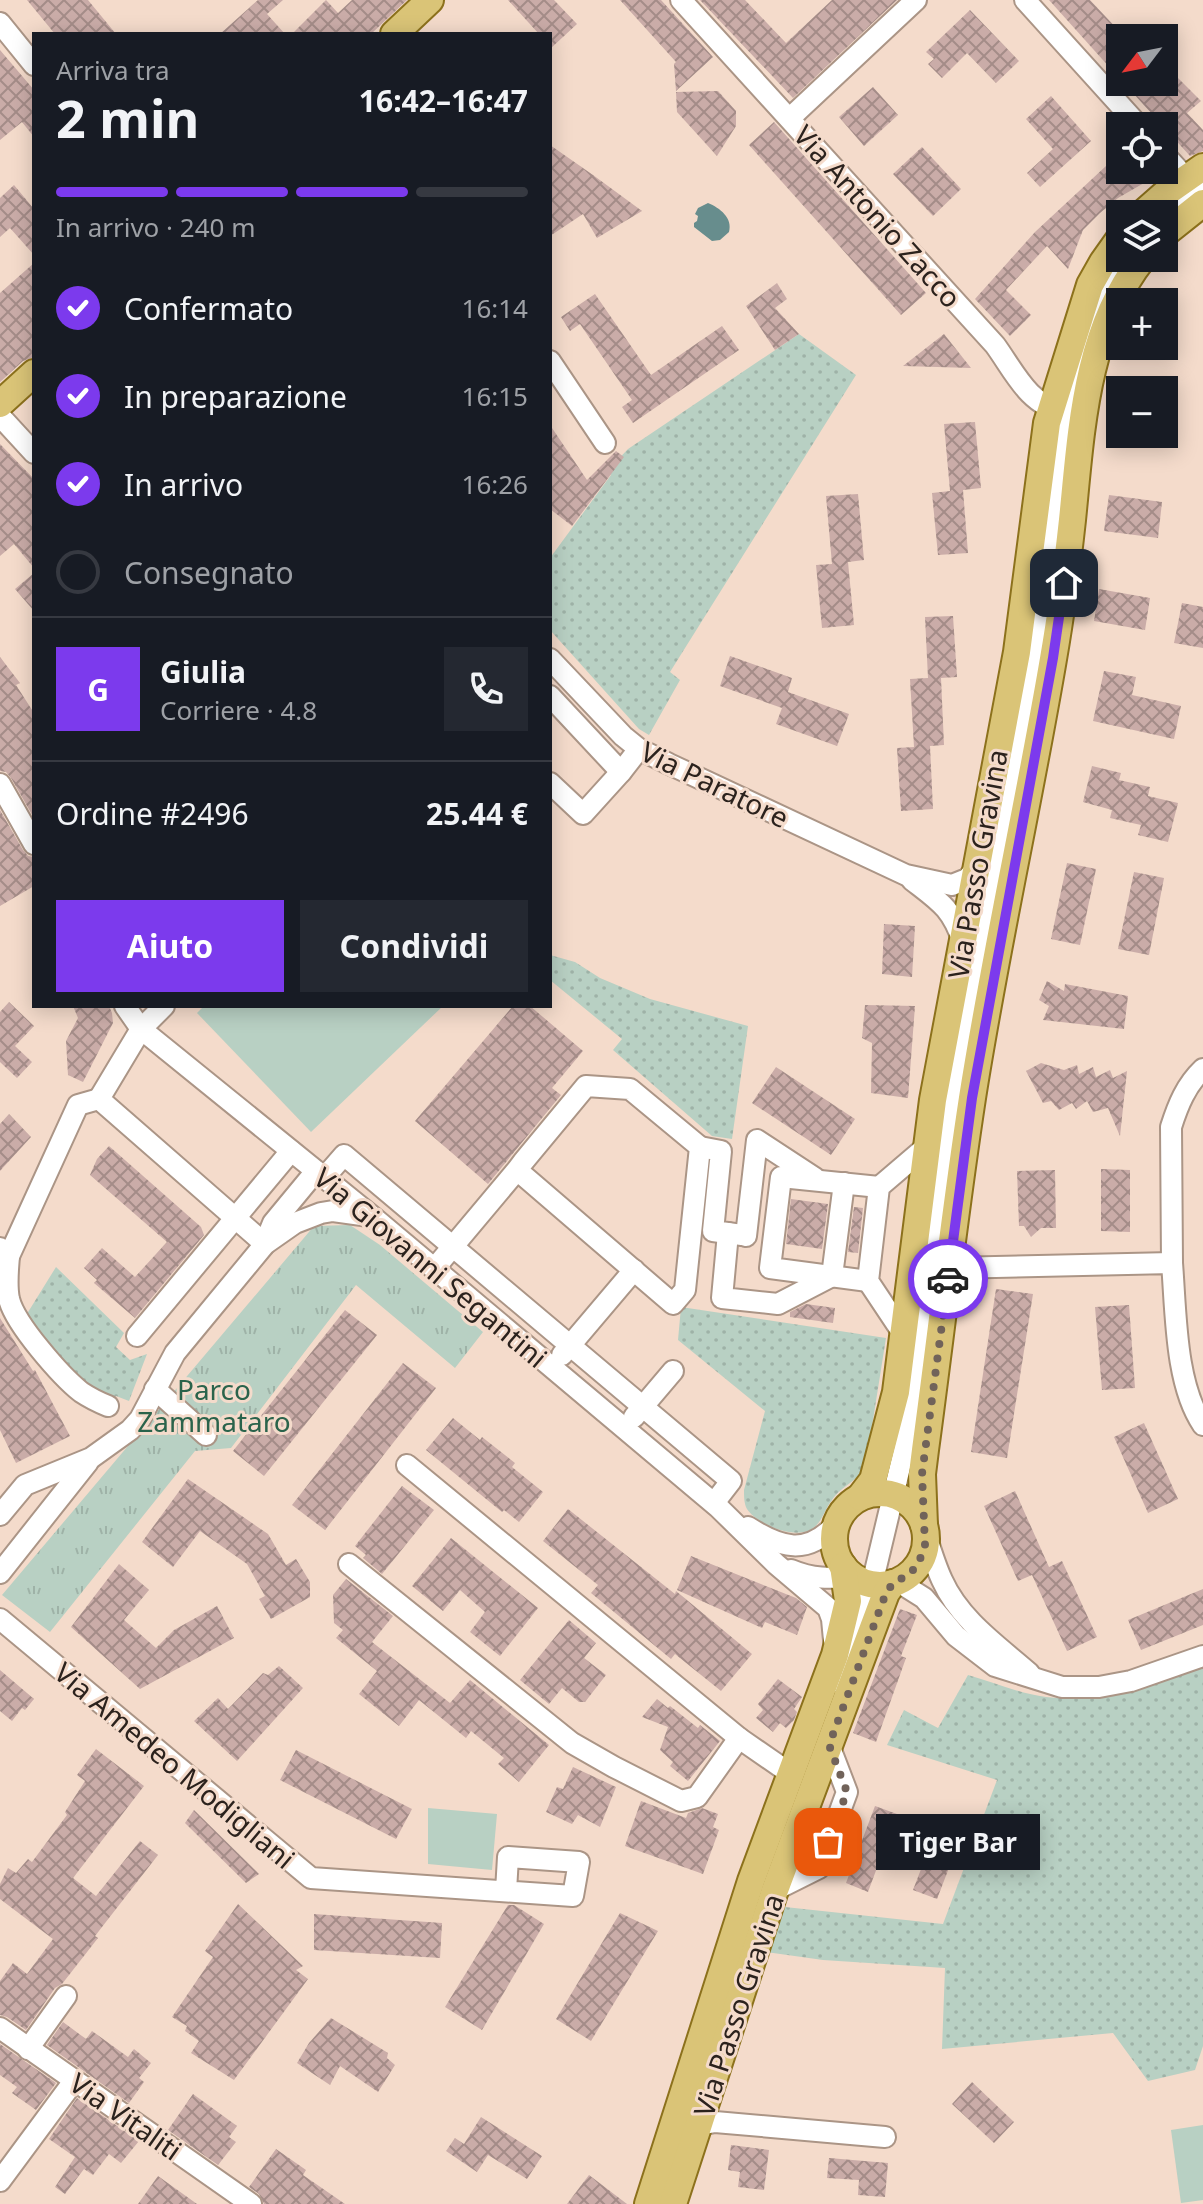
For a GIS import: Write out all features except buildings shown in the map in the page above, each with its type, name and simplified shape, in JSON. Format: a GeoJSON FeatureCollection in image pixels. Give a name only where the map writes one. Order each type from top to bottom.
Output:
{"type":"FeatureCollection","features":[{"type":"Feature","properties":{"kind":"main road"},"geometry":{"type":"LineString","coordinates":[[396,32],[423,2]]}},
{"type":"Feature","properties":{"kind":"main road"},"geometry":{"type":"LineString","coordinates":[[1163,200],[1197,177]]}},
{"type":"Feature","properties":{"kind":"main road"},"geometry":{"type":"LineString","coordinates":[[1178,223],[1203,203]]}},
{"type":"Feature","properties":{"kind":"main road","name":"Via Passo Gravina"},"geometry":{"type":"LineString","coordinates":[[648,2204],[751,1881],[835,1655],[848,1601],[867,1578],[908,1575],[918,1565],[925,1545],[923,1462],[972,1098],[1053,658],[1068,558],[1067,411],[1090,285],[1106,258]]}},
{"type":"Feature","properties":{"kind":"main road","name":"Via Passo Gravina"},"geometry":{"type":"LineString","coordinates":[[836,1524],[843,1511],[860,1497],[873,1480],[896,1392],[933,1100],[1017,652],[1044,447],[1096,359],[1117,298],[1134,272]]}},
{"type":"Feature","properties":{"kind":"main road"},"geometry":{"type":"LineString","coordinates":[[0,404],[32,375]]}},
{"type":"Feature","properties":{"kind":"main road"},"geometry":{"type":"LineString","coordinates":[[860,1497],[877,1493],[902,1498],[915,1509],[924,1528]]}},
{"type":"Feature","properties":{"kind":"main road"},"geometry":{"type":"LineString","coordinates":[[836,1524],[834,1546],[867,1578]]}},
{"type":"Feature","properties":{"kind":"main road","name":"Via Passo Gravina"},"geometry":{"type":"LineString","coordinates":[[673,2204],[775,1890],[886,1593],[867,1578]]}},
{"type":"Feature","properties":{"kind":"street","name":"Via Antonio Zacco"},"geometry":{"type":"LineString","coordinates":[[681,0],[995,345],[1037,402],[1067,411]]}},
{"type":"Feature","properties":{"kind":"street"},"geometry":{"type":"LineString","coordinates":[[790,118],[916,0]]}},
{"type":"Feature","properties":{"kind":"street"},"geometry":{"type":"LineString","coordinates":[[1025,0],[1126,112]]}},
{"type":"Feature","properties":{"kind":"street"},"geometry":{"type":"LineString","coordinates":[[0,23],[32,63]]}},
{"type":"Feature","properties":{"kind":"street"},"geometry":{"type":"LineString","coordinates":[[1176,200],[1197,177],[1178,164]]}},
{"type":"Feature","properties":{"kind":"street"},"geometry":{"type":"LineString","coordinates":[[661,2204],[763,1887],[837,1688],[894,1495],[910,1425],[952,1105],[1034,661],[1067,411],[1089,331],[1104,291],[1116,272]]}},
{"type":"Feature","properties":{"kind":"street"},"geometry":{"type":"LineString","coordinates":[[552,364],[605,443]]}},
{"type":"Feature","properties":{"kind":"street"},"geometry":{"type":"LineString","coordinates":[[0,416],[32,451]]}},
{"type":"Feature","properties":{"kind":"street","name":"Via Paratore"},"geometry":{"type":"LineString","coordinates":[[552,661],[639,749],[906,875],[952,885],[967,879],[975,870]]}},
{"type":"Feature","properties":{"kind":"street"},"geometry":{"type":"LineString","coordinates":[[552,698],[621,772]]}},
{"type":"Feature","properties":{"kind":"street"},"geometry":{"type":"LineString","coordinates":[[552,785],[583,814],[639,749]]}},
{"type":"Feature","properties":{"kind":"street"},"geometry":{"type":"LineString","coordinates":[[0,784],[32,840]]}},
{"type":"Feature","properties":{"kind":"street","name":"Via Paratore"},"geometry":{"type":"LineString","coordinates":[[906,875],[945,906],[963,942]]}},
{"type":"Feature","properties":{"kind":"street","name":"Via Giovanni Segantini"},"geometry":{"type":"LineString","coordinates":[[126,1008],[141,1029],[373,1217],[716,1505],[776,1564],[828,1608],[835,1655]]}},
{"type":"Feature","properties":{"kind":"street"},"geometry":{"type":"LineString","coordinates":[[108,1406],[79,1390],[20,1322],[9,1299],[4,1252],[78,1105],[99,1099],[141,1029],[162,1008]]}},
{"type":"Feature","properties":{"kind":"street"},"geometry":{"type":"LineString","coordinates":[[1203,1069],[1188,1086],[1171,1127],[1172,1263],[1182,1367],[1187,1393],[1203,1425]]}},
{"type":"Feature","properties":{"kind":"street"},"geometry":{"type":"LineString","coordinates":[[434,1269],[586,1086],[630,1089],[700,1147],[721,1151],[713,1231],[773,1240]]}},
{"type":"Feature","properties":{"kind":"street"},"geometry":{"type":"LineString","coordinates":[[99,1099],[265,1244]]}},
{"type":"Feature","properties":{"kind":"street"},"geometry":{"type":"LineString","coordinates":[[818,1181],[757,1140],[722,1298],[778,1304],[832,1276]]}},
{"type":"Feature","properties":{"kind":"street"},"geometry":{"type":"LineString","coordinates":[[902,1332],[868,1281],[879,1187],[927,1146]]}},
{"type":"Feature","properties":{"kind":"street"},"geometry":{"type":"LineString","coordinates":[[517,1170],[673,1304],[685,1290],[700,1147]]}},
{"type":"Feature","properties":{"kind":"street"},"geometry":{"type":"LineString","coordinates":[[137,1336],[291,1151]]}},
{"type":"Feature","properties":{"kind":"street"},"geometry":{"type":"LineString","coordinates":[[265,1244],[273,1223],[320,1174],[344,1155],[731,1481],[716,1505]]}},
{"type":"Feature","properties":{"kind":"street"},"geometry":{"type":"LineString","coordinates":[[868,1281],[770,1268],[773,1240],[781,1177],[879,1187]]}},
{"type":"Feature","properties":{"kind":"street"},"geometry":{"type":"LineString","coordinates":[[832,1276],[844,1183]]}},
{"type":"Feature","properties":{"kind":"street"},"geometry":{"type":"LineString","coordinates":[[0,1515],[25,1485],[91,1458],[130,1430],[140,1419],[175,1353],[265,1244],[308,1216],[333,1211],[373,1217]]}},
{"type":"Feature","properties":{"kind":"street"},"geometry":{"type":"LineString","coordinates":[[950,1268],[1172,1263]]}},
{"type":"Feature","properties":{"kind":"street"},"geometry":{"type":"LineString","coordinates":[[552,1367],[634,1270]]}},
{"type":"Feature","properties":{"kind":"street"},"geometry":{"type":"LineString","coordinates":[[624,1428],[673,1371]]}},
{"type":"Feature","properties":{"kind":"street"},"geometry":{"type":"LineString","coordinates":[[155,1389],[206,1435]]}},
{"type":"Feature","properties":{"kind":"street"},"geometry":{"type":"LineString","coordinates":[[0,1573],[91,1458]]}},
{"type":"Feature","properties":{"kind":"street"},"geometry":{"type":"LineString","coordinates":[[407,1465],[739,1738],[791,1774]]}},
{"type":"Feature","properties":{"kind":"street","name":"Via Giovanni Segantini"},"geometry":{"type":"LineString","coordinates":[[716,1505],[771,1540],[790,1546],[812,1543],[826,1535],[836,1524]]}},
{"type":"Feature","properties":{"kind":"street"},"geometry":{"type":"LineString","coordinates":[[924,1528],[942,1582],[960,1609],[990,1641],[1035,1678]]}},
{"type":"Feature","properties":{"kind":"street"},"geometry":{"type":"LineString","coordinates":[[349,1564],[572,1743],[681,1801],[697,1797],[739,1738]]}},
{"type":"Feature","properties":{"kind":"street"},"geometry":{"type":"LineString","coordinates":[[776,1564],[810,1577],[867,1578],[924,1598],[956,1636],[995,1666],[1062,1687],[1099,1687],[1131,1681],[1203,1656]]}},
{"type":"Feature","properties":{"kind":"street","name":"Via Amedeo Modigliani"},"geometry":{"type":"LineString","coordinates":[[0,1619],[311,1878],[506,1891]]}},
{"type":"Feature","properties":{"kind":"street"},"geometry":{"type":"LineString","coordinates":[[28,2049],[66,1996]]}},
{"type":"Feature","properties":{"kind":"street","name":"Via Vitaliti"},"geometry":{"type":"LineString","coordinates":[[0,2028],[251,2204]]}},
{"type":"Feature","properties":{"kind":"street"},"geometry":{"type":"LineString","coordinates":[[0,2181],[74,2081]]}},
{"type":"Feature","properties":{"kind":"street"},"geometry":{"type":"LineString","coordinates":[[699,2125],[715,2122],[885,2137]]}},
{"type":"Feature","properties":{"kind":"green space"},"geometry":{"type":"Polygon","coordinates":[[[799,334],[856,375],[670,672],[680,680],[649,735],[639,729],[552,632],[552,555],[611,475],[607,471],[628,449],[799,334]]]}},
{"type":"Feature","properties":{"kind":"green space"},"geometry":{"type":"Polygon","coordinates":[[[552,956],[575,962],[600,978],[650,999],[748,1026],[732,1139],[712,1136],[613,1050],[622,1039],[552,982],[552,956]]]}},
{"type":"Feature","properties":{"kind":"green space"},"geometry":{"type":"Polygon","coordinates":[[[202,1008],[441,1008],[311,1132],[197,1013],[202,1008]]]}},
{"type":"Feature","properties":{"kind":"green space","name":"Parco Zammataro"},"geometry":{"type":"Polygon","coordinates":[[[350,1225],[380,1245],[483,1332],[455,1368],[356,1285],[231,1448],[195,1451],[50,1632],[2,1595],[314,1226],[350,1225]]]}},
{"type":"Feature","properties":{"kind":"green space"},"geometry":{"type":"Polygon","coordinates":[[[56,1267],[124,1333],[116,1347],[130,1360],[147,1354],[129,1401],[116,1396],[111,1401],[64,1368],[25,1317],[56,1267]]]}},
{"type":"Feature","properties":{"kind":"green space"},"geometry":{"type":"Polygon","coordinates":[[[681,1307],[886,1338],[866,1464],[858,1476],[836,1495],[820,1521],[810,1530],[794,1533],[776,1528],[759,1520],[747,1509],[744,1490],[765,1411],[678,1340],[681,1307]]]}},
{"type":"Feature","properties":{"kind":"green space"},"geometry":{"type":"Polygon","coordinates":[[[1203,1666],[1203,2046],[1195,2070],[1148,2081],[1113,2033],[942,2049],[945,1968],[823,1960],[766,1952],[785,1907],[943,1924],[997,1780],[887,1745],[904,1710],[938,1728],[968,1675],[1027,1693],[1066,1698],[1126,1690],[1203,1666]]]}},
{"type":"Feature","properties":{"kind":"green space"},"geometry":{"type":"Polygon","coordinates":[[[428,1808],[497,1814],[492,1870],[428,1864],[428,1808]]]}},
{"type":"Feature","properties":{"kind":"green space"},"geometry":{"type":"Polygon","coordinates":[[[1203,2125],[1203,2200],[1181,2203],[1171,2130],[1203,2125]]]}},
{"type":"Feature","properties":{"kind":"water"},"geometry":{"type":"Polygon","coordinates":[[[708,203],[721,211],[729,222],[729,232],[720,240],[712,241],[694,227],[698,208],[708,203]]]}},
{"type":"Feature","properties":{"kind":"way so far"},"geometry":{"type":"LineString","coordinates":[[828,1842],[847,1792],[829,1745],[886,1593],[893,1583],[918,1565],[925,1545],[922,1474],[948,1279]]}},
{"type":"Feature","properties":{"kind":"place","name":"Tiger Bar"},"geometry":{"type":"Point","coordinates":[828,1842]}},
{"type":"Feature","properties":{"kind":"route"},"geometry":{"type":"LineString","coordinates":[[948,1279],[972,1098],[1064,583]]}}]}
